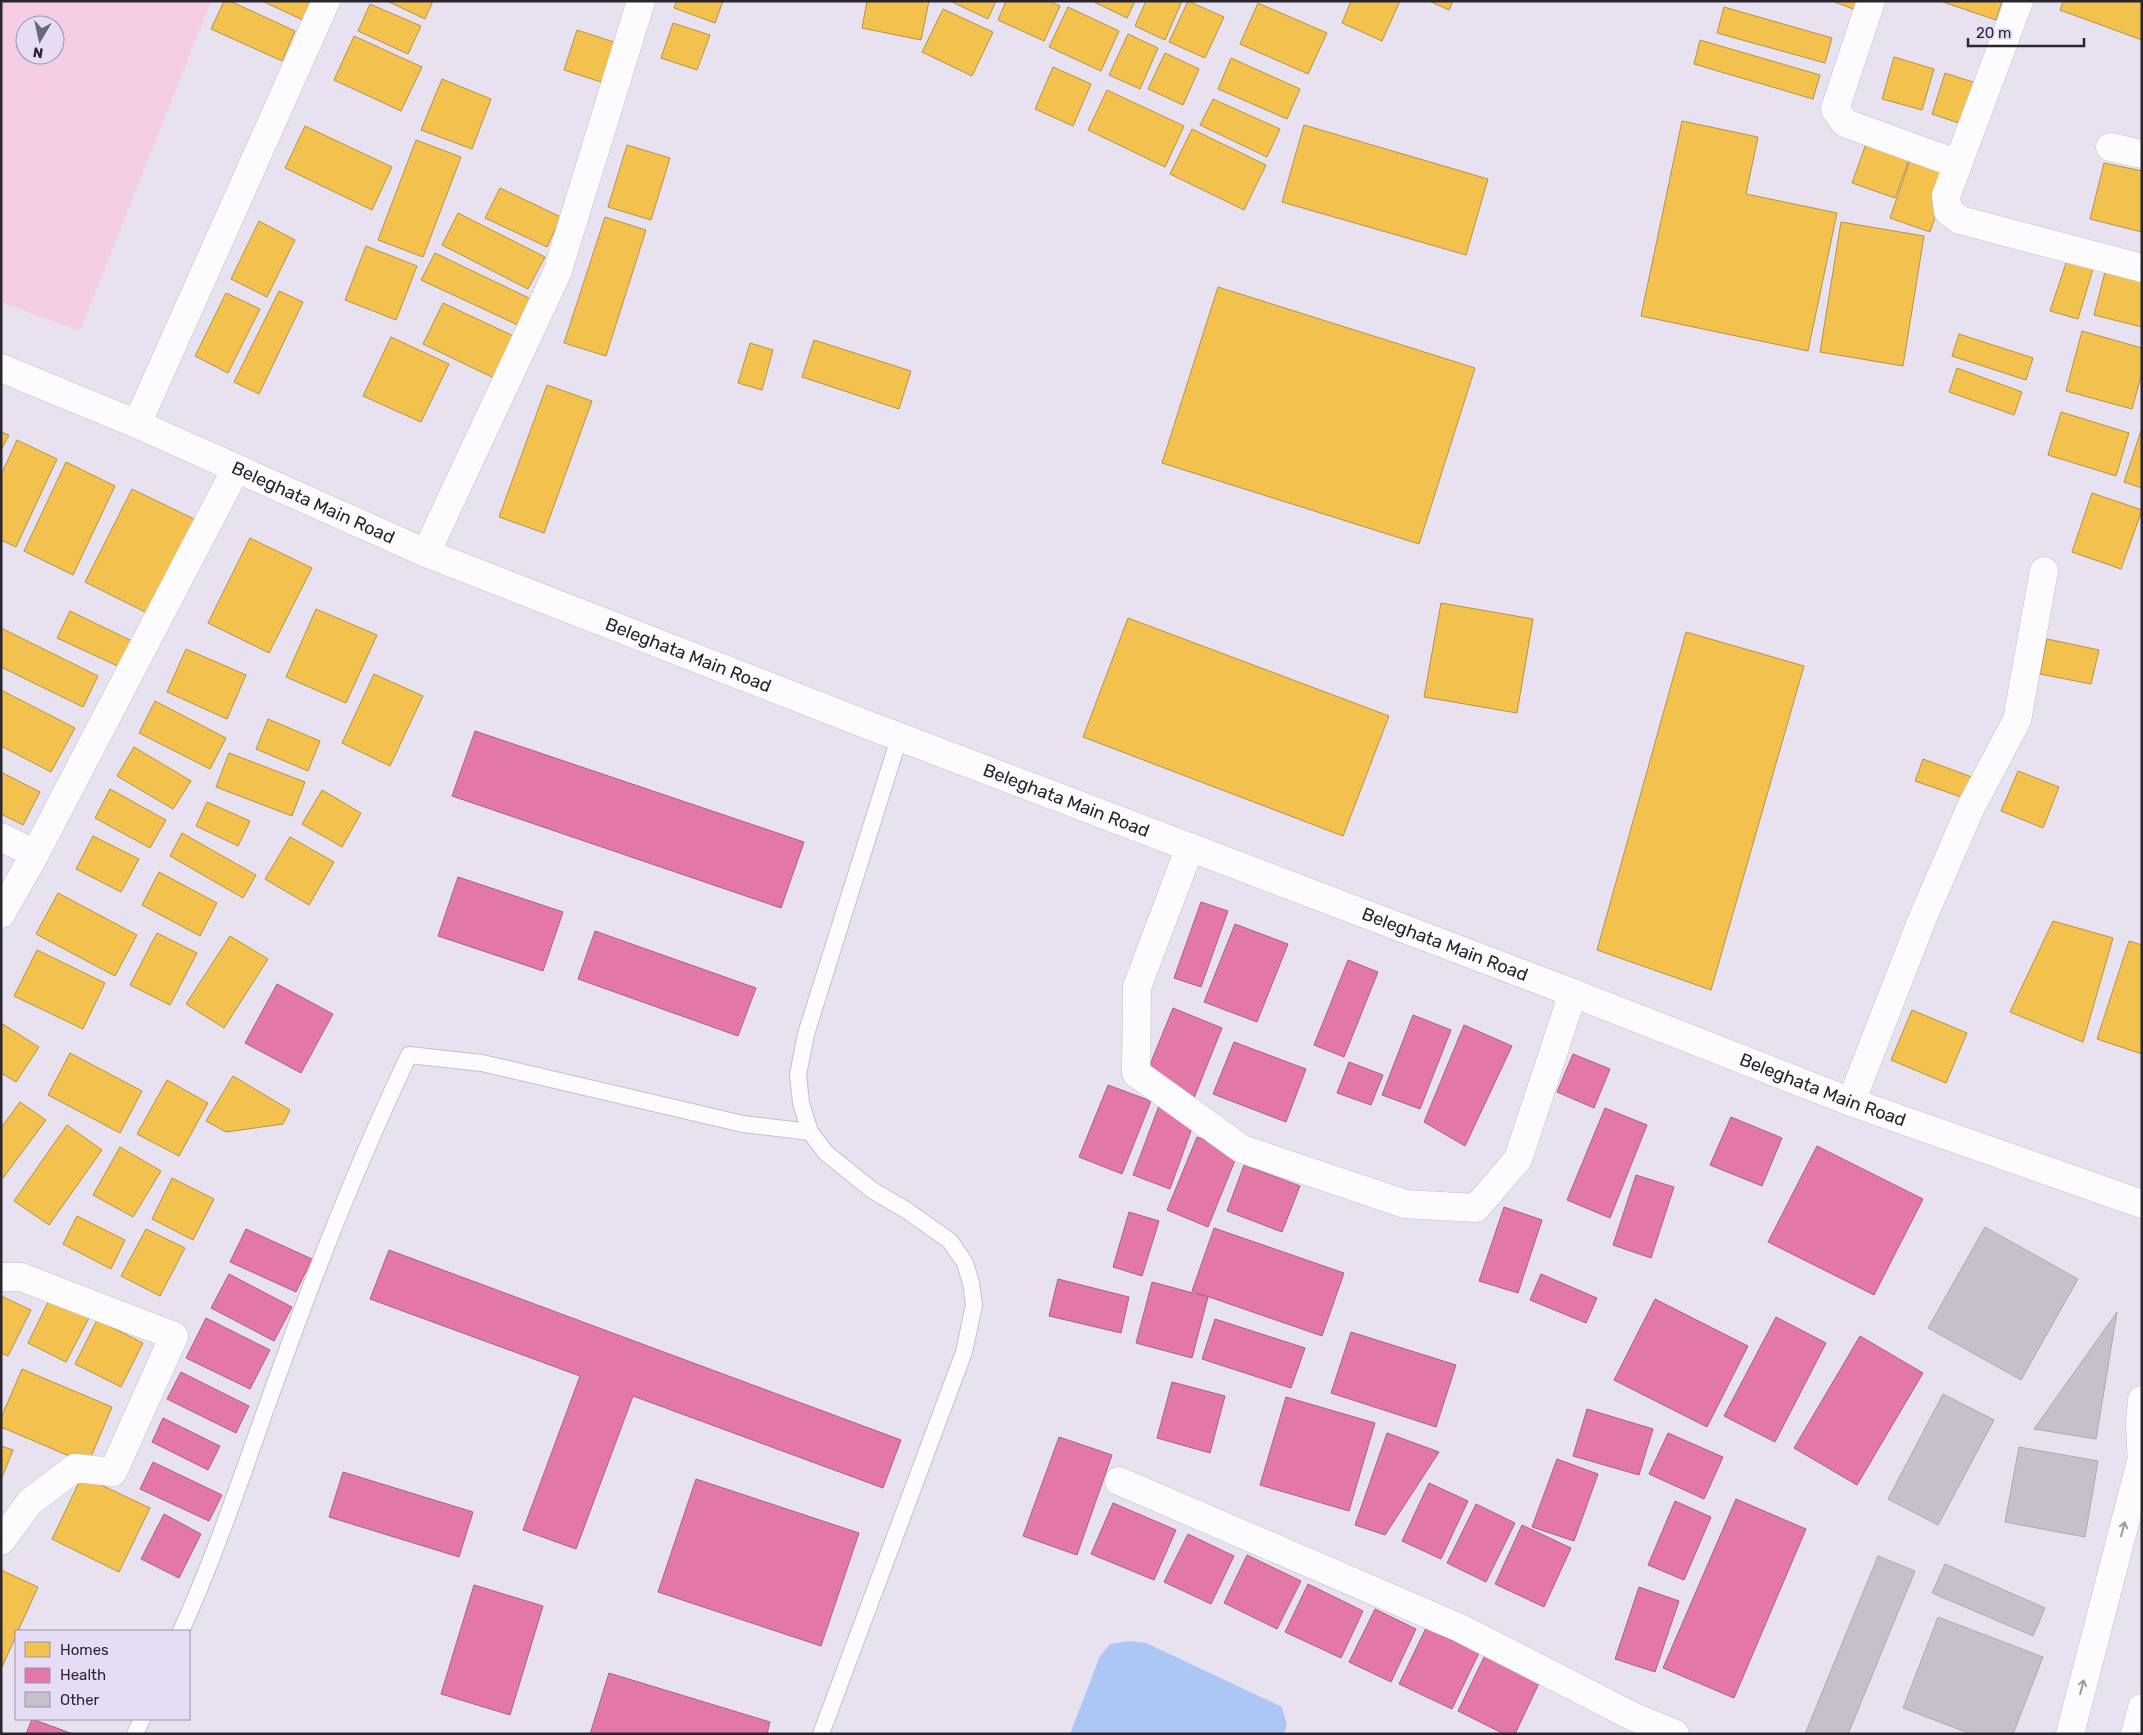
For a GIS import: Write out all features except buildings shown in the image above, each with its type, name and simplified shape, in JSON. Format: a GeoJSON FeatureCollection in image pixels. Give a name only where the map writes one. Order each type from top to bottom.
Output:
{"type":"FeatureCollection","features":[{"type":"Feature","properties":{"kind":"street"},"geometry":{"type":"LineString","coordinates":[[137,424],[326,1]]}},
{"type":"Feature","properties":{"kind":"street"},"geometry":{"type":"LineString","coordinates":[[426,553],[557,273],[641,1]]}},
{"type":"Feature","properties":{"kind":"street"},"geometry":{"type":"LineString","coordinates":[[1871,1],[1835,109],[1845,124],[1958,164]]}},
{"type":"Feature","properties":{"kind":"street"},"geometry":{"type":"LineString","coordinates":[[2018,1],[1946,196],[1948,211],[1960,220],[2142,268]]}},
{"type":"Feature","properties":{"kind":"street"},"geometry":{"type":"LineString","coordinates":[[2110,146],[2142,154]]}},
{"type":"Feature","properties":{"kind":"street","name":"Beleghata Main Road"},"geometry":{"type":"LineString","coordinates":[[1,368],[137,424],[426,553],[899,738],[1573,993],[1851,1102],[2142,1204]]}},
{"type":"Feature","properties":{"kind":"street"},"geometry":{"type":"LineString","coordinates":[[1,914],[236,469]]}},
{"type":"Feature","properties":{"kind":"street"},"geometry":{"type":"LineString","coordinates":[[1851,1102],[1923,917],[1971,807],[2017,720],[2044,571]]}},
{"type":"Feature","properties":{"kind":"street"},"geometry":{"type":"LineString","coordinates":[[1,837],[34,854]]}},
{"type":"Feature","properties":{"kind":"street"},"geometry":{"type":"LineString","coordinates":[[1190,847],[1137,987],[1136,1073],[1242,1149],[1405,1204],[1476,1208],[1518,1159],[1573,993]]}},
{"type":"Feature","properties":{"kind":"street"},"geometry":{"type":"LineString","coordinates":[[1,1277],[22,1278],[174,1336],[113,1472],[75,1468],[30,1502],[1,1541]]}},
{"type":"Feature","properties":{"kind":"street"},"geometry":{"type":"LineString","coordinates":[[2070,1734],[2141,1467],[2140,1423],[2142,1400]]}},
{"type":"Feature","properties":{"kind":"street"},"geometry":{"type":"LineString","coordinates":[[1118,1481],[1460,1628],[1634,1717],[1675,1734]]}},
{"type":"Feature","properties":{"kind":"street"},"geometry":{"type":"LineString","coordinates":[[2135,1734],[2142,1708]]}},
{"type":"Feature","properties":{"kind":"lane"},"geometry":{"type":"LineString","coordinates":[[821,1734],[964,1352],[974,1305],[971,1283],[965,1263],[950,1241],[906,1210],[872,1190],[826,1153],[810,1132],[801,1103],[798,1075],[806,1034],[899,738]]}},
{"type":"Feature","properties":{"kind":"lane"},"geometry":{"type":"LineString","coordinates":[[181,1630],[200,1589],[285,1356],[369,1141],[409,1055],[482,1063],[743,1124],[810,1132]]}},
{"type":"Feature","properties":{"kind":"lane"},"geometry":{"type":"LineString","coordinates":[[135,1734],[142,1720]]}},
{"type":"Feature","properties":{"kind":"shaded area"},"geometry":{"type":"Polygon","coordinates":[[[1,1],[211,1],[80,331],[1,302],[1,1]]]}},
{"type":"Feature","properties":{"kind":"water"},"geometry":{"type":"Polygon","coordinates":[[[1130,1641],[1146,1643],[1282,1707],[1287,1725],[1284,1734],[1070,1734],[1100,1656],[1110,1644],[1130,1641]]]}}]}
